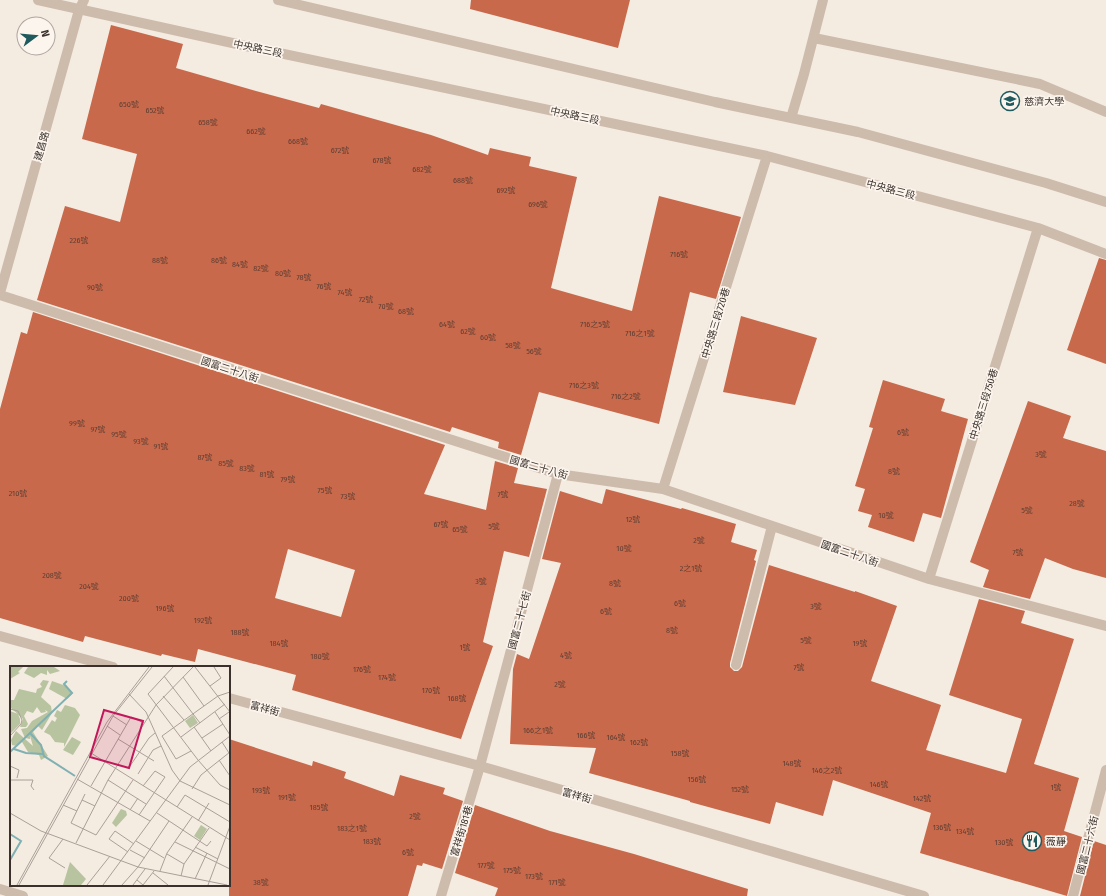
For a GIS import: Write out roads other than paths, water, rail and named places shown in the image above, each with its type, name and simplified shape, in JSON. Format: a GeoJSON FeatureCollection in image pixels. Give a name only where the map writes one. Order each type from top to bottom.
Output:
{"type":"FeatureCollection","features":[{"type":"Feature","properties":{"kind":"street","name":"中央路三段"},"geometry":{"type":"LineString","coordinates":[[38,0],[767,156],[1038,228],[1106,254]]}},
{"type":"Feature","properties":{"kind":"street","name":"建昌路"},"geometry":{"type":"LineString","coordinates":[[0,294],[79,10],[84,0]]}},
{"type":"Feature","properties":{"kind":"street"},"geometry":{"type":"LineString","coordinates":[[278,0],[715,102],[866,134],[1106,202]]}},
{"type":"Feature","properties":{"kind":"street"},"geometry":{"type":"LineString","coordinates":[[791,118],[814,38],[823,0]]}},
{"type":"Feature","properties":{"kind":"street"},"geometry":{"type":"LineString","coordinates":[[814,38],[1040,84],[1106,112]]}},
{"type":"Feature","properties":{"kind":"street","name":"中央路三段720巷"},"geometry":{"type":"LineString","coordinates":[[663,489],[767,156]]}},
{"type":"Feature","properties":{"kind":"street","name":"中央路三段750巷"},"geometry":{"type":"LineString","coordinates":[[929,580],[1038,228]]}},
{"type":"Feature","properties":{"kind":"street","name":"國富二十八街"},"geometry":{"type":"LineString","coordinates":[[0,294],[558,474],[663,489],[929,580],[1106,626]]}},
{"type":"Feature","properties":{"kind":"street","name":"國富二十七街"},"geometry":{"type":"LineString","coordinates":[[480,766],[558,474]]}},
{"type":"Feature","properties":{"kind":"street"},"geometry":{"type":"LineString","coordinates":[[736,665],[772,526]]}},
{"type":"Feature","properties":{"kind":"street"},"geometry":{"type":"LineString","coordinates":[[0,636],[109,666]]}},
{"type":"Feature","properties":{"kind":"street","name":"富祥街"},"geometry":{"type":"LineString","coordinates":[[230,698],[480,766],[924,896]]}},
{"type":"Feature","properties":{"kind":"street","name":"富祥街181巷"},"geometry":{"type":"LineString","coordinates":[[441,896],[480,766]]}},
{"type":"Feature","properties":{"kind":"street","name":"國富二十六街"},"geometry":{"type":"LineString","coordinates":[[1073,896],[1106,770]]}},
{"type":"Feature","properties":{"kind":"street"},"geometry":{"type":"LineString","coordinates":[[0,889],[23,896]]}},
{"type":"Feature","properties":{"kind":"place","name":"慈濟大學"},"geometry":{"type":"Point","coordinates":[1010,101]}},
{"type":"Feature","properties":{"kind":"place","name":"薇靜"},"geometry":{"type":"Point","coordinates":[1032,841]}}]}
